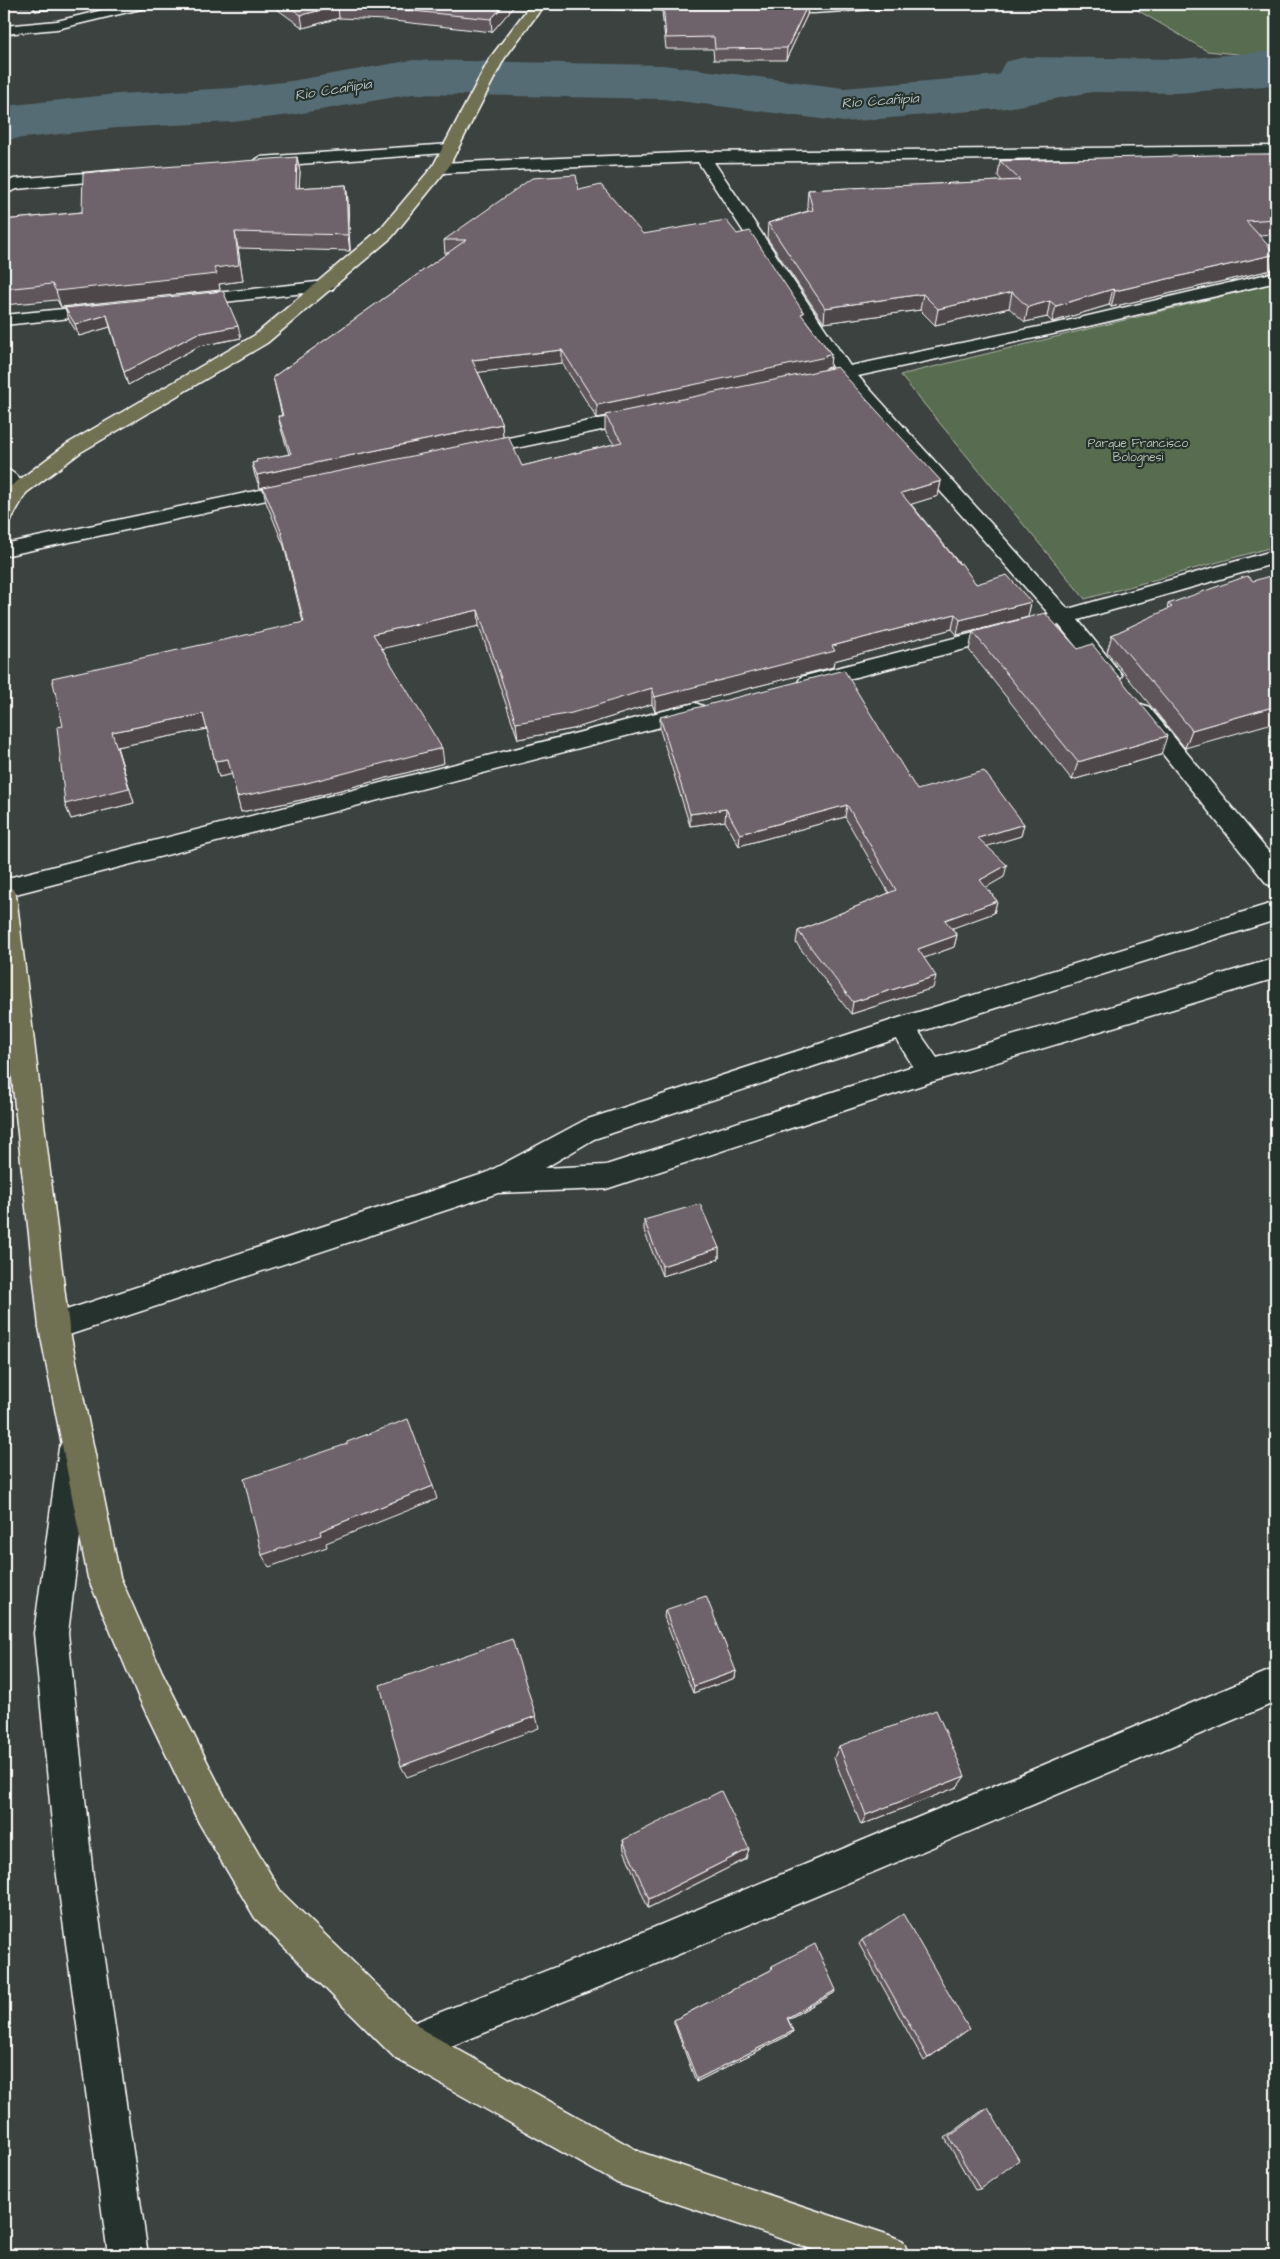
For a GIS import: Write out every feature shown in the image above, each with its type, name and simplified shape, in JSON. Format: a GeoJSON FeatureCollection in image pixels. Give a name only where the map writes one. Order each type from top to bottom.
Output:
{"type":"FeatureCollection","features":[{"type":"Feature","properties":{"kind":"main road"},"geometry":{"type":"LineString","coordinates":[[4,516],[18,490],[74,448],[262,339],[326,286],[386,232],[440,168],[498,58],[538,4]]}},
{"type":"Feature","properties":{"kind":"main road"},"geometry":{"type":"LineString","coordinates":[[4,895],[54,1327],[104,1578],[150,1684],[212,1810],[268,1905],[409,2044],[631,2169],[889,2255]]}},
{"type":"Feature","properties":{"kind":"street"},"geometry":{"type":"LineString","coordinates":[[585,4],[714,7]]}},
{"type":"Feature","properties":{"kind":"street"},"geometry":{"type":"LineString","coordinates":[[754,8],[890,4]]}},
{"type":"Feature","properties":{"kind":"street"},"geometry":{"type":"LineString","coordinates":[[4,30],[57,25],[137,5]]}},
{"type":"Feature","properties":{"kind":"street"},"geometry":{"type":"LineString","coordinates":[[247,163],[455,141]]}},
{"type":"Feature","properties":{"kind":"street"},"geometry":{"type":"LineString","coordinates":[[440,168],[703,157],[1276,151]]}},
{"type":"Feature","properties":{"kind":"street"},"geometry":{"type":"LineString","coordinates":[[703,157],[845,373],[1064,617],[1276,878]]}},
{"type":"Feature","properties":{"kind":"street"},"geometry":{"type":"LineString","coordinates":[[4,190],[14,184],[140,173]]}},
{"type":"Feature","properties":{"kind":"street"},"geometry":{"type":"LineString","coordinates":[[787,386],[1067,326],[1276,277]]}},
{"type":"Feature","properties":{"kind":"street"},"geometry":{"type":"LineString","coordinates":[[170,303],[326,286]]}},
{"type":"Feature","properties":{"kind":"street"},"geometry":{"type":"LineString","coordinates":[[4,320],[121,308]]}},
{"type":"Feature","properties":{"kind":"street"},"geometry":{"type":"LineString","coordinates":[[454,455],[660,412]]}},
{"type":"Feature","properties":{"kind":"street"},"geometry":{"type":"LineString","coordinates":[[4,474],[18,490]]}},
{"type":"Feature","properties":{"kind":"street"},"geometry":{"type":"LineString","coordinates":[[4,550],[317,484]]}},
{"type":"Feature","properties":{"kind":"street"},"geometry":{"type":"LineString","coordinates":[[784,688],[1064,617],[1276,556]]}},
{"type":"Feature","properties":{"kind":"street"},"geometry":{"type":"LineString","coordinates":[[4,888],[717,705]]}},
{"type":"Feature","properties":{"kind":"street"},"geometry":{"type":"LineString","coordinates":[[54,1327],[496,1182],[585,1131],[902,1027],[1276,912]]}},
{"type":"Feature","properties":{"kind":"street"},"geometry":{"type":"LineString","coordinates":[[496,1182],[606,1177],[931,1071],[1276,968]]}},
{"type":"Feature","properties":{"kind":"street"},"geometry":{"type":"LineString","coordinates":[[902,1027],[931,1071]]}},
{"type":"Feature","properties":{"kind":"street"},"geometry":{"type":"LineString","coordinates":[[76,1437],[52,1633],[74,1876],[128,2255]]}},
{"type":"Feature","properties":{"kind":"street"},"geometry":{"type":"LineString","coordinates":[[409,2044],[614,1963],[1276,1685]]}},
{"type":"Feature","properties":{"kind":"green space"},"geometry":{"type":"Polygon","coordinates":[[[1127,4],[1276,4],[1276,58],[1207,51],[1127,4]]]}},
{"type":"Feature","properties":{"kind":"green space","name":"Parque Francisco Bolognesi"},"geometry":{"type":"Polygon","coordinates":[[[1276,283],[1276,546],[1085,599],[900,375],[1276,283]]]}},
{"type":"Feature","properties":{"kind":"building"},"geometry":{"type":"Polygon","coordinates":[[[285,4],[505,4],[491,19],[383,8],[338,6],[301,15],[285,4]]]}},
{"type":"Feature","properties":{"kind":"building"},"geometry":{"type":"Polygon","coordinates":[[[663,4],[808,4],[787,48],[715,49],[714,37],[666,38],[663,4]]]}},
{"type":"Feature","properties":{"kind":"building"},"geometry":{"type":"Polygon","coordinates":[[[1276,154],[1276,219],[1246,221],[1276,254],[1115,291],[1113,289],[1056,306],[1050,301],[1028,307],[1012,292],[938,309],[923,294],[825,308],[768,223],[813,210],[808,190],[1020,180],[1000,161],[1276,154]]]}},
{"type":"Feature","properties":{"kind":"building"},"geometry":{"type":"Polygon","coordinates":[[[297,157],[296,188],[346,185],[348,235],[235,232],[239,265],[214,268],[217,274],[56,291],[52,284],[4,289],[4,220],[82,212],[83,173],[297,157]]]}},
{"type":"Feature","properties":{"kind":"building"},"geometry":{"type":"Polygon","coordinates":[[[576,175],[579,190],[601,185],[643,234],[726,220],[737,234],[750,231],[804,313],[801,314],[831,354],[825,355],[826,357],[597,405],[562,350],[472,360],[502,424],[257,475],[252,463],[257,462],[256,460],[291,454],[278,416],[283,416],[273,377],[466,240],[444,240],[532,178],[576,175]]]}},
{"type":"Feature","properties":{"kind":"building"},"geometry":{"type":"Polygon","coordinates":[[[223,291],[238,326],[196,334],[124,372],[107,315],[75,324],[65,308],[223,291]]]}},
{"type":"Feature","properties":{"kind":"building"},"geometry":{"type":"Polygon","coordinates":[[[837,367],[941,481],[901,493],[959,564],[961,563],[976,584],[1007,575],[1031,602],[960,620],[955,614],[832,646],[835,651],[655,697],[652,688],[572,713],[516,723],[478,610],[373,634],[442,748],[303,784],[237,797],[228,759],[215,761],[203,714],[112,732],[129,788],[65,804],[57,727],[63,726],[52,678],[304,622],[281,531],[263,487],[508,436],[522,466],[622,442],[605,415],[837,367]]]}},
{"type":"Feature","properties":{"kind":"building"},"geometry":{"type":"Polygon","coordinates":[[[1276,574],[1276,706],[1192,730],[1112,635],[1172,607],[1168,604],[1247,576],[1253,581],[1276,574]]]}},
{"type":"Feature","properties":{"kind":"building"},"geometry":{"type":"Polygon","coordinates":[[[1045,613],[1078,649],[1092,644],[1167,736],[1078,762],[973,632],[1045,613]]]}},
{"type":"Feature","properties":{"kind":"building"},"geometry":{"type":"Polygon","coordinates":[[[844,670],[917,790],[984,771],[1024,824],[978,838],[1007,865],[980,880],[997,901],[945,920],[957,935],[918,949],[936,976],[853,1002],[798,931],[896,890],[847,805],[740,834],[726,809],[690,814],[660,717],[844,670]]]}},
{"type":"Feature","properties":{"kind":"building"},"geometry":{"type":"Polygon","coordinates":[[[700,1204],[719,1248],[662,1266],[644,1220],[700,1204]]]}},
{"type":"Feature","properties":{"kind":"building"},"geometry":{"type":"Polygon","coordinates":[[[408,1419],[433,1486],[320,1531],[321,1535],[262,1555],[244,1479],[347,1444],[347,1442],[408,1419]]]}},
{"type":"Feature","properties":{"kind":"building"},"geometry":{"type":"Polygon","coordinates":[[[706,1596],[736,1671],[694,1686],[665,1610],[706,1596]]]}},
{"type":"Feature","properties":{"kind":"building"},"geometry":{"type":"Polygon","coordinates":[[[512,1639],[536,1716],[401,1766],[380,1685],[512,1639]]]}},
{"type":"Feature","properties":{"kind":"building"},"geometry":{"type":"Polygon","coordinates":[[[936,1710],[965,1776],[866,1815],[839,1746],[936,1710]]]}},
{"type":"Feature","properties":{"kind":"building"},"geometry":{"type":"Polygon","coordinates":[[[721,1791],[749,1849],[649,1899],[623,1840],[721,1791]]]}},
{"type":"Feature","properties":{"kind":"building"},"geometry":{"type":"Polygon","coordinates":[[[903,1914],[969,2029],[928,2058],[862,1940],[903,1914]]]}},
{"type":"Feature","properties":{"kind":"building"},"geometry":{"type":"Polygon","coordinates":[[[815,1944],[836,1990],[787,2018],[793,2031],[697,2079],[674,2020],[773,1969],[772,1966],[815,1944]]]}},
{"type":"Feature","properties":{"kind":"building"},"geometry":{"type":"Polygon","coordinates":[[[988,2108],[1019,2160],[980,2189],[949,2137],[988,2108]]]}},
{"type":"Feature","properties":{"kind":"waterway","name":"Rio Ccañipia"},"geometry":{"type":"LineString","coordinates":[[1092,75],[1178,76],[1276,68]]}},
{"type":"Feature","properties":{"kind":"waterway","name":"Rio Ccañipia"},"geometry":{"type":"LineString","coordinates":[[1025,74],[1092,75]]}},
{"type":"Feature","properties":{"kind":"waterway","name":"Rio Ccañipia"},"geometry":{"type":"LineString","coordinates":[[1092,75],[1097,74]]}},
{"type":"Feature","properties":{"kind":"waterway","name":"Rio Ccañipia"},"geometry":{"type":"LineString","coordinates":[[4,123],[117,111],[232,105],[291,98],[413,77],[663,82],[844,105],[1007,91],[1092,75]]}}]}
